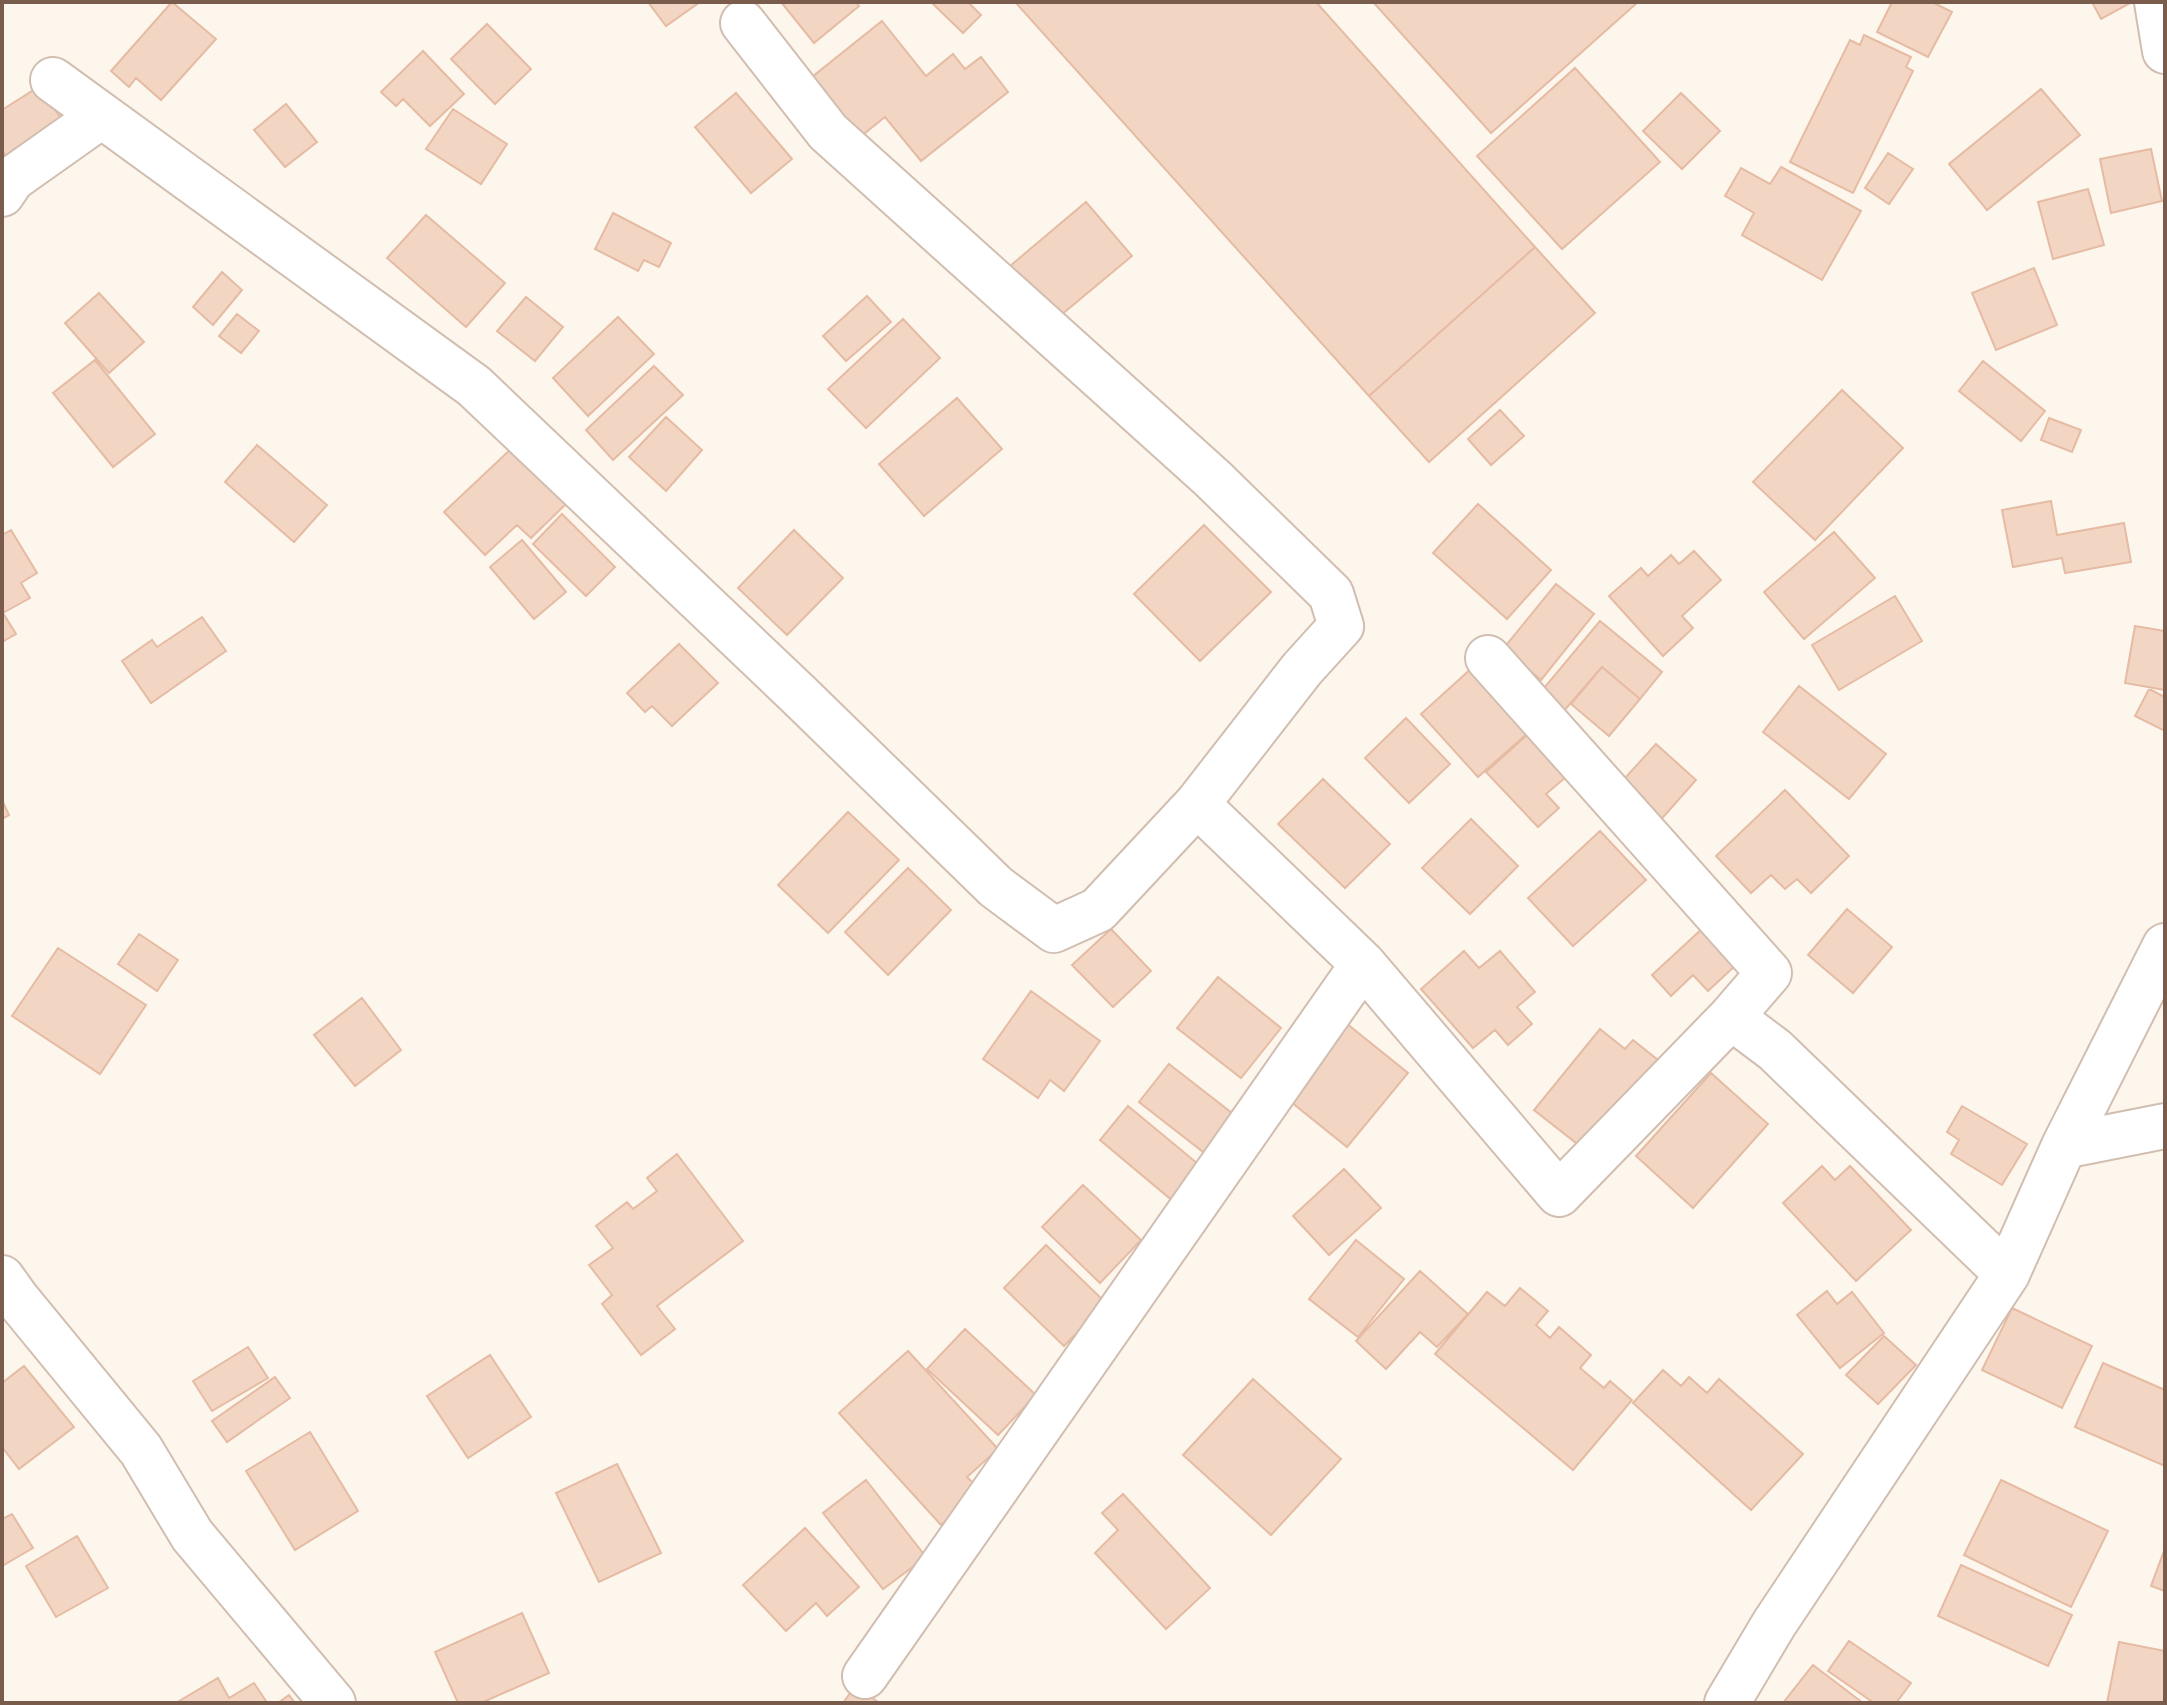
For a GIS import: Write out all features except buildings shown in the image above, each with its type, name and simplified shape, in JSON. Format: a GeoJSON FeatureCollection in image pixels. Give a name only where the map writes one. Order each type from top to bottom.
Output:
{"type":"FeatureCollection","features":[{"type":"Feature","properties":{"kind":"street"},"geometry":{"type":"LineString","coordinates":[[2157,2],[2165,51]]}},
{"type":"Feature","properties":{"kind":"street"},"geometry":{"type":"LineString","coordinates":[[53,80],[474,386],[996,887],[1054,930],[1098,910],[1197,804],[1302,669],[1341,626],[1331,594],[1212,478],[828,132],[743,23]]}},
{"type":"Feature","properties":{"kind":"street"},"geometry":{"type":"LineString","coordinates":[[2,194],[12,179],[101,116]]}},
{"type":"Feature","properties":{"kind":"street"},"geometry":{"type":"LineString","coordinates":[[1197,804],[1363,964],[1559,1194],[1731,1017],[1769,973],[1488,658]]}},
{"type":"Feature","properties":{"kind":"street"},"geometry":{"type":"LineString","coordinates":[[1727,1703],[1774,1624],[2007,1274],[2064,1146],[2165,946]]}},
{"type":"Feature","properties":{"kind":"street"},"geometry":{"type":"LineString","coordinates":[[865,1676],[1363,964]]}},
{"type":"Feature","properties":{"kind":"street"},"geometry":{"type":"LineString","coordinates":[[1731,1017],[1775,1050],[2007,1274]]}},
{"type":"Feature","properties":{"kind":"street"},"geometry":{"type":"LineString","coordinates":[[2064,1146],[2165,1126]]}},
{"type":"Feature","properties":{"kind":"street"},"geometry":{"type":"LineString","coordinates":[[2,1278],[141,1450],[192,1535],[333,1703]]}}]}
